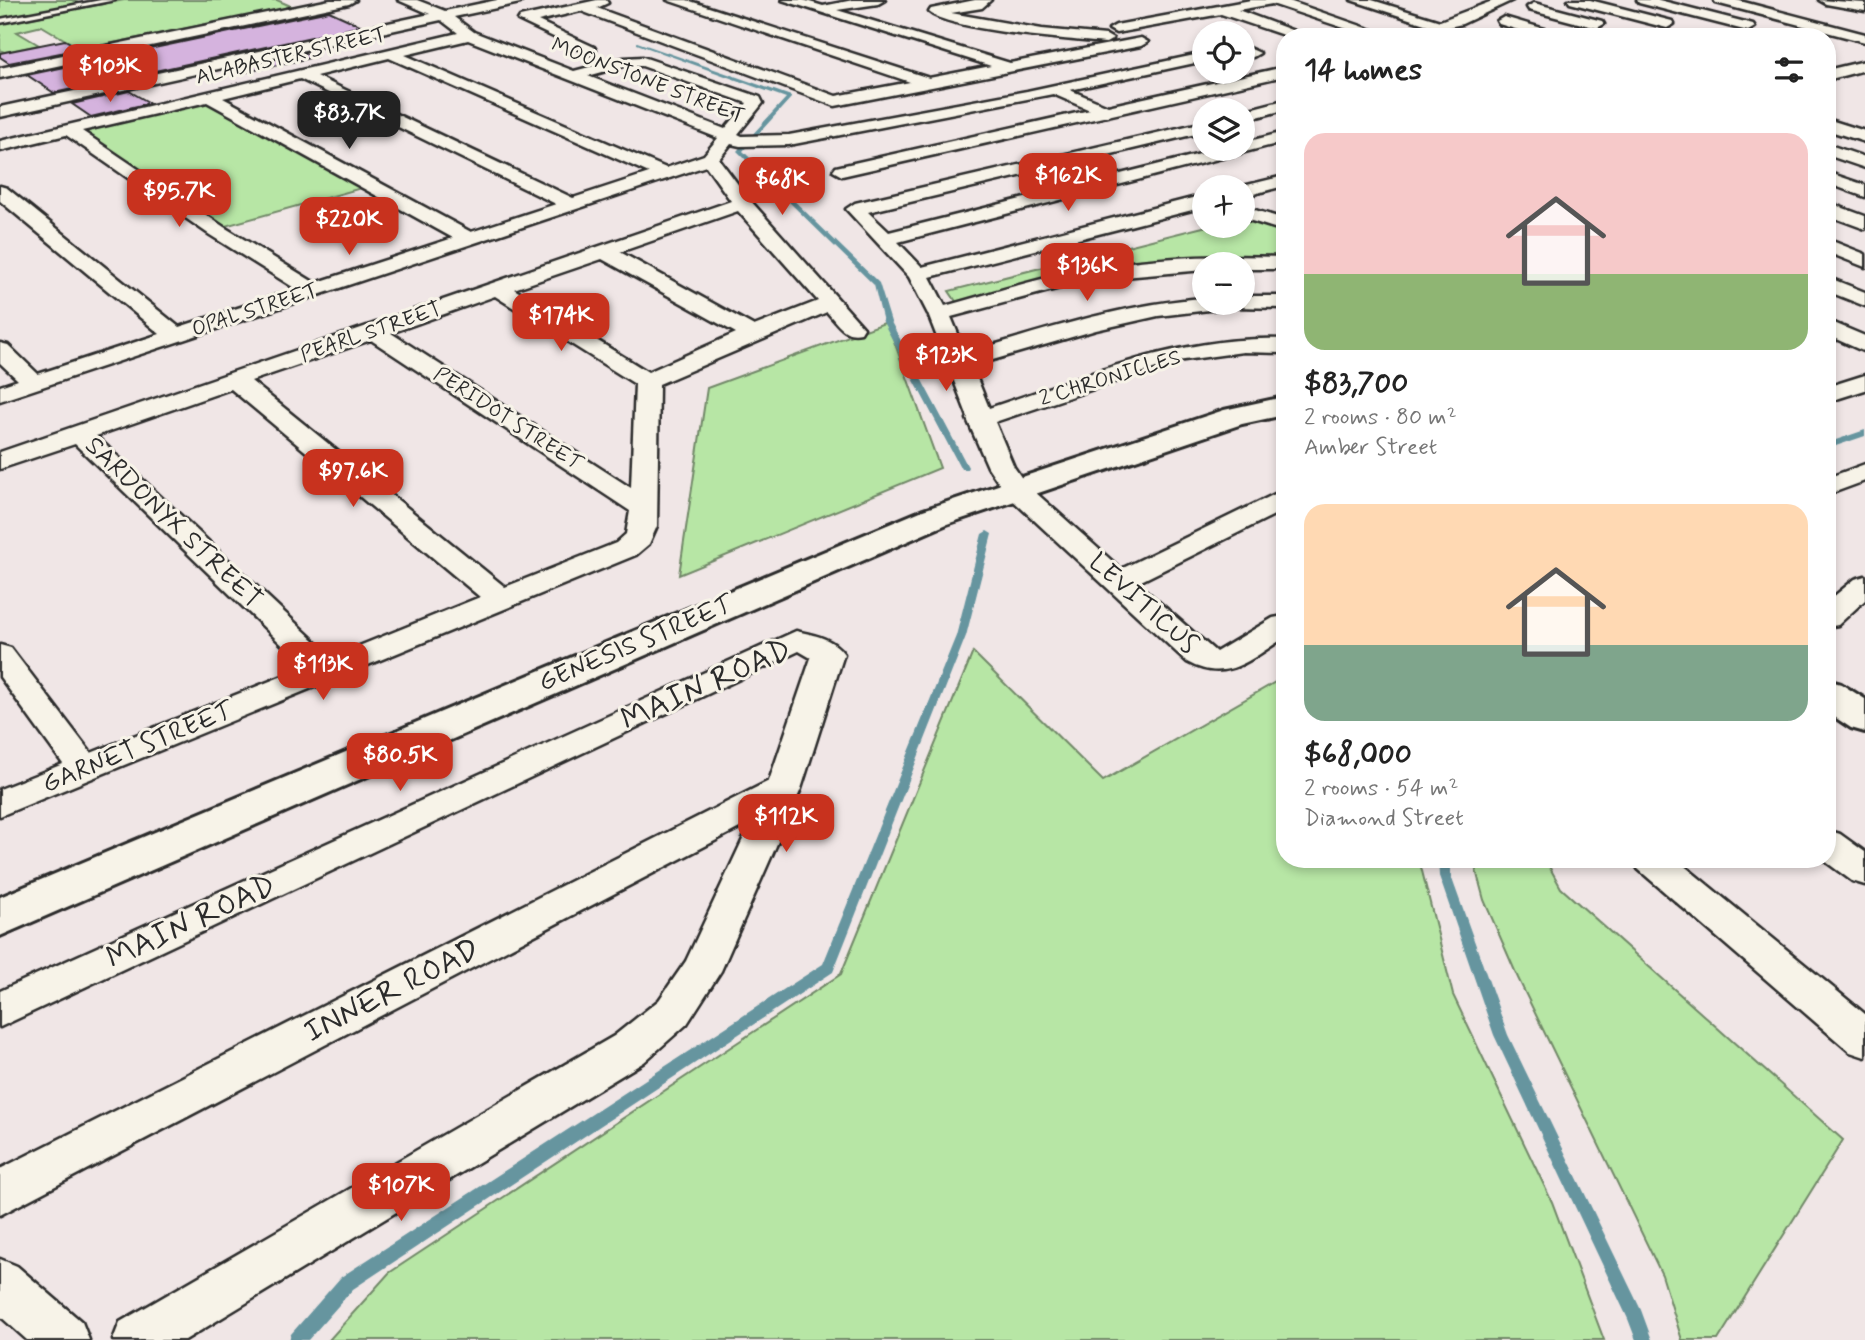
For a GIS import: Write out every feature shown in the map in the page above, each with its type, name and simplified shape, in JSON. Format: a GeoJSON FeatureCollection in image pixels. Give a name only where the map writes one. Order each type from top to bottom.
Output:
{"type":"FeatureCollection","features":[{"type":"Feature","properties":{"kind":"street"},"geometry":{"type":"LineString","coordinates":[[0,73],[322,2],[349,0]]}},
{"type":"Feature","properties":{"kind":"street","name":"MOONSTONE STREET"},"geometry":{"type":"LineString","coordinates":[[405,0],[443,15],[469,35],[729,136],[749,141],[789,139],[1028,96],[1192,58]]}},
{"type":"Feature","properties":{"kind":"street"},"geometry":{"type":"LineString","coordinates":[[589,50],[525,23],[534,17],[616,0]]}},
{"type":"Feature","properties":{"kind":"street"},"geometry":{"type":"LineString","coordinates":[[674,0],[929,83]]}},
{"type":"Feature","properties":{"kind":"street"},"geometry":{"type":"LineString","coordinates":[[789,0],[1012,68],[1107,111]]}},
{"type":"Feature","properties":{"kind":"street"},"geometry":{"type":"LineString","coordinates":[[820,9],[878,0]]}},
{"type":"Feature","properties":{"kind":"street"},"geometry":{"type":"LineString","coordinates":[[582,7],[835,100],[1147,43],[1042,33],[929,13],[977,5],[984,0]]}},
{"type":"Feature","properties":{"kind":"street"},"geometry":{"type":"LineString","coordinates":[[1116,29],[1273,0],[1359,28]]}},
{"type":"Feature","properties":{"kind":"street"},"geometry":{"type":"LineString","coordinates":[[1358,0],[1440,25],[1457,21],[1506,0]]}},
{"type":"Feature","properties":{"kind":"street"},"geometry":{"type":"LineString","coordinates":[[1517,28],[1499,24],[1548,0]]}},
{"type":"Feature","properties":{"kind":"street"},"geometry":{"type":"LineString","coordinates":[[1575,0],[1677,27]]}},
{"type":"Feature","properties":{"kind":"street"},"geometry":{"type":"LineString","coordinates":[[1644,0],[1752,28]]}},
{"type":"Feature","properties":{"kind":"street"},"geometry":{"type":"LineString","coordinates":[[1721,0],[1828,28]]}},
{"type":"Feature","properties":{"kind":"street"},"geometry":{"type":"LineString","coordinates":[[1826,0],[1865,7]]}},
{"type":"Feature","properties":{"kind":"street"},"geometry":{"type":"LineString","coordinates":[[0,112],[505,1]]}},
{"type":"Feature","properties":{"kind":"street"},"geometry":{"type":"LineString","coordinates":[[1534,7],[1610,28]]}},
{"type":"Feature","properties":{"kind":"street"},"geometry":{"type":"LineString","coordinates":[[1223,9],[1277,28]]}},
{"type":"Feature","properties":{"kind":"street"},"geometry":{"type":"LineString","coordinates":[[1824,27],[1865,15]]}},
{"type":"Feature","properties":{"kind":"street"},"geometry":{"type":"LineString","coordinates":[[866,23],[897,18]]}},
{"type":"Feature","properties":{"kind":"street"},"geometry":{"type":"LineString","coordinates":[[1163,20],[1192,31]]}},
{"type":"Feature","properties":{"kind":"street"},"geometry":{"type":"LineString","coordinates":[[1836,30],[1865,38]]}},
{"type":"Feature","properties":{"kind":"street"},"geometry":{"type":"LineString","coordinates":[[958,52],[1042,33]]}},
{"type":"Feature","properties":{"kind":"street","name":"ALABASTER STREET"},"geometry":{"type":"LineString","coordinates":[[0,146],[469,35]]}},
{"type":"Feature","properties":{"kind":"street"},"geometry":{"type":"LineString","coordinates":[[1179,48],[1192,52]]}},
{"type":"Feature","properties":{"kind":"street"},"geometry":{"type":"LineString","coordinates":[[391,54],[666,174]]}},
{"type":"Feature","properties":{"kind":"street"},"geometry":{"type":"LineString","coordinates":[[1255,58],[1276,66]]}},
{"type":"Feature","properties":{"kind":"street"},"geometry":{"type":"LineString","coordinates":[[575,75],[624,62],[643,61],[754,100],[755,103],[710,159],[742,203],[853,328]]}},
{"type":"Feature","properties":{"kind":"street"},"geometry":{"type":"LineString","coordinates":[[1836,73],[1865,65]]}},
{"type":"Feature","properties":{"kind":"street"},"geometry":{"type":"LineString","coordinates":[[1836,68],[1846,71]]}},
{"type":"Feature","properties":{"kind":"street"},"geometry":{"type":"LineString","coordinates":[[842,171],[1276,71]]}},
{"type":"Feature","properties":{"kind":"street"},"geometry":{"type":"LineString","coordinates":[[303,75],[573,205]]}},
{"type":"Feature","properties":{"kind":"street"},"geometry":{"type":"LineString","coordinates":[[210,96],[470,239]]}},
{"type":"Feature","properties":{"kind":"street"},"geometry":{"type":"LineString","coordinates":[[1255,113],[1276,107]]}},
{"type":"Feature","properties":{"kind":"street"},"geometry":{"type":"LineString","coordinates":[[1836,116],[1853,113]]}},
{"type":"Feature","properties":{"kind":"street"},"geometry":{"type":"LineString","coordinates":[[1836,127],[1865,136]]}},
{"type":"Feature","properties":{"kind":"street"},"geometry":{"type":"LineString","coordinates":[[69,130],[216,231],[313,291]]}},
{"type":"Feature","properties":{"kind":"street","name":"LEVITICUS"},"geometry":{"type":"LineString","coordinates":[[1192,130],[855,209],[918,274],[939,314],[979,419],[1001,467],[1015,488],[1198,655],[1211,662],[1222,662],[1276,630]]}},
{"type":"Feature","properties":{"kind":"street"},"geometry":{"type":"LineString","coordinates":[[1255,144],[1276,139]]}},
{"type":"Feature","properties":{"kind":"street"},"geometry":{"type":"LineString","coordinates":[[1836,152],[1865,163]]}},
{"type":"Feature","properties":{"kind":"street","name":"OPAL STREET"},"geometry":{"type":"LineString","coordinates":[[0,394],[710,159]]}},
{"type":"Feature","properties":{"kind":"street"},"geometry":{"type":"LineString","coordinates":[[886,239],[1192,161]]}},
{"type":"Feature","properties":{"kind":"street"},"geometry":{"type":"LineString","coordinates":[[1836,180],[1865,191]]}},
{"type":"Feature","properties":{"kind":"street"},"geometry":{"type":"LineString","coordinates":[[1255,189],[1276,183]]}},
{"type":"Feature","properties":{"kind":"street"},"geometry":{"type":"LineString","coordinates":[[0,192],[176,336]]}},
{"type":"Feature","properties":{"kind":"street","name":"PEARL STREET"},"geometry":{"type":"LineString","coordinates":[[0,460],[742,203]]}},
{"type":"Feature","properties":{"kind":"street"},"geometry":{"type":"LineString","coordinates":[[918,274],[1192,204]]}},
{"type":"Feature","properties":{"kind":"street"},"geometry":{"type":"LineString","coordinates":[[1836,212],[1865,223]]}},
{"type":"Feature","properties":{"kind":"street"},"geometry":{"type":"LineString","coordinates":[[1255,216],[1276,223]]}},
{"type":"Feature","properties":{"kind":"street"},"geometry":{"type":"LineString","coordinates":[[1836,249],[1865,261]]}},
{"type":"Feature","properties":{"kind":"street"},"geometry":{"type":"LineString","coordinates":[[603,251],[752,334]]}},
{"type":"Feature","properties":{"kind":"street"},"geometry":{"type":"LineString","coordinates":[[939,314],[1087,275],[1143,267],[1211,262],[1276,262]]}},
{"type":"Feature","properties":{"kind":"street"},"geometry":{"type":"LineString","coordinates":[[1836,287],[1865,300]]}},
{"type":"Feature","properties":{"kind":"street"},"geometry":{"type":"LineString","coordinates":[[497,288],[647,381]]}},
{"type":"Feature","properties":{"kind":"street"},"geometry":{"type":"LineString","coordinates":[[1255,302],[1276,302]]}},
{"type":"Feature","properties":{"kind":"street"},"geometry":{"type":"LineString","coordinates":[[647,381],[752,334],[832,303]]}},
{"type":"Feature","properties":{"kind":"street"},"geometry":{"type":"LineString","coordinates":[[958,363],[1112,318],[1192,306]]}},
{"type":"Feature","properties":{"kind":"street","name":"PERIDOT STREET"},"geometry":{"type":"LineString","coordinates":[[373,331],[643,508]]}},
{"type":"Feature","properties":{"kind":"street"},"geometry":{"type":"LineString","coordinates":[[1836,331],[1865,345]]}},
{"type":"Feature","properties":{"kind":"street","name":"2 CHRONICLES"},"geometry":{"type":"LineString","coordinates":[[979,419],[1173,355],[1243,345],[1276,346]]}},
{"type":"Feature","properties":{"kind":"street"},"geometry":{"type":"LineString","coordinates":[[0,350],[34,383]]}},
{"type":"Feature","properties":{"kind":"street"},"geometry":{"type":"LineString","coordinates":[[234,379],[503,601]]}},
{"type":"Feature","properties":{"kind":"street"},"geometry":{"type":"LineString","coordinates":[[643,508],[647,381]]}},
{"type":"Feature","properties":{"kind":"street","name":"GENESIS STREET"},"geometry":{"type":"LineString","coordinates":[[0,917],[935,517],[1235,416],[1276,408]]}},
{"type":"Feature","properties":{"kind":"street","name":"SARDONYX STREET"},"geometry":{"type":"LineString","coordinates":[[78,433],[328,671]]}},
{"type":"Feature","properties":{"kind":"street"},"geometry":{"type":"LineString","coordinates":[[1836,483],[1865,472]]}},
{"type":"Feature","properties":{"kind":"street"},"geometry":{"type":"LineString","coordinates":[[1116,582],[1276,504]]}},
{"type":"Feature","properties":{"kind":"street","name":"GARNET STREET"},"geometry":{"type":"LineString","coordinates":[[0,803],[626,550],[639,538],[643,508]]}},
{"type":"Feature","properties":{"kind":"street"},"geometry":{"type":"LineString","coordinates":[[1836,611],[1862,590]]}},
{"type":"Feature","properties":{"kind":"street","name":"MAIN ROAD"},"geometry":{"type":"LineString","coordinates":[[0,1010],[796,641],[811,644],[828,654],[784,789],[701,971],[673,1012],[629,1049],[138,1340]]}},
{"type":"Feature","properties":{"kind":"street"},"geometry":{"type":"LineString","coordinates":[[0,655],[85,769]]}},
{"type":"Feature","properties":{"kind":"street"},"geometry":{"type":"LineString","coordinates":[[1836,699],[1865,718]]}},
{"type":"Feature","properties":{"kind":"street","name":"INNER ROAD"},"geometry":{"type":"LineString","coordinates":[[0,1193],[784,789]]}},
{"type":"Feature","properties":{"kind":"street"},"geometry":{"type":"LineString","coordinates":[[1836,850],[1865,871]]}},
{"type":"Feature","properties":{"kind":"street"},"geometry":{"type":"LineString","coordinates":[[1662,868],[1865,1039]]}},
{"type":"Feature","properties":{"kind":"street"},"geometry":{"type":"LineString","coordinates":[[0,1283],[64,1340]]}},
{"type":"Feature","properties":{"kind":"lane"},"geometry":{"type":"LineString","coordinates":[[0,21],[112,0]]}},
{"type":"Feature","properties":{"kind":"green space"},"geometry":{"type":"Polygon","coordinates":[[[0,0],[73,0],[81,4],[0,19],[0,0]]]}},
{"type":"Feature","properties":{"kind":"green space"},"geometry":{"type":"Polygon","coordinates":[[[124,0],[277,0],[293,7],[78,50],[48,51],[74,45],[42,26],[17,32],[39,45],[4,52],[0,50],[0,24],[124,0]]]}},
{"type":"Feature","properties":{"kind":"green space"},"geometry":{"type":"Polygon","coordinates":[[[208,99],[365,187],[218,228],[76,131],[208,99]]]}},
{"type":"Feature","properties":{"kind":"green space"},"geometry":{"type":"Polygon","coordinates":[[[1255,220],[1276,227],[1276,258],[1255,257],[1255,252],[1192,252],[1192,259],[1120,269],[957,303],[949,291],[1192,230],[1192,238],[1255,238],[1255,220]]]}},
{"type":"Feature","properties":{"kind":"green space"},"geometry":{"type":"Polygon","coordinates":[[[887,322],[940,468],[679,575],[707,388],[887,322]]]}},
{"type":"Feature","properties":{"kind":"green space"},"geometry":{"type":"Polygon","coordinates":[[[973,652],[1103,781],[1276,682],[1276,868],[1421,868],[1453,995],[1552,1202],[1604,1340],[329,1340],[389,1273],[841,974],[973,652]]]}},
{"type":"Feature","properties":{"kind":"green space"},"geometry":{"type":"Polygon","coordinates":[[[1475,868],[1550,868],[1561,888],[1843,1140],[1718,1340],[1682,1340],[1662,1275],[1518,978],[1484,900],[1475,868]]]}},
{"type":"Feature","properties":{"kind":"building"},"geometry":{"type":"Polygon","coordinates":[[[329,11],[362,26],[54,93],[27,75],[329,11]]]}},
{"type":"Feature","properties":{"kind":"building"},"geometry":{"type":"Polygon","coordinates":[[[65,40],[81,49],[9,63],[0,57],[0,53],[65,40]]]}},
{"type":"Feature","properties":{"kind":"building"},"geometry":{"type":"Polygon","coordinates":[[[304,53],[314,57],[246,72],[236,68],[304,53]]]}},
{"type":"Feature","properties":{"kind":"building"},"geometry":{"type":"Polygon","coordinates":[[[129,91],[150,103],[91,117],[72,104],[129,91]]]}},
{"type":"Feature","properties":{"kind":"waterway"},"geometry":{"type":"LineString","coordinates":[[639,43],[789,97],[740,151],[877,284],[887,322],[964,467]]}},
{"type":"Feature","properties":{"kind":"waterway"},"geometry":{"type":"LineString","coordinates":[[1836,443],[1865,433]]}},
{"type":"Feature","properties":{"kind":"waterway"},"geometry":{"type":"LineString","coordinates":[[297,1340],[347,1283],[828,968],[961,636],[987,534]]}},
{"type":"Feature","properties":{"kind":"waterway"},"geometry":{"type":"LineString","coordinates":[[1445,868],[1445,876],[1501,1035],[1644,1340]]}}]}
